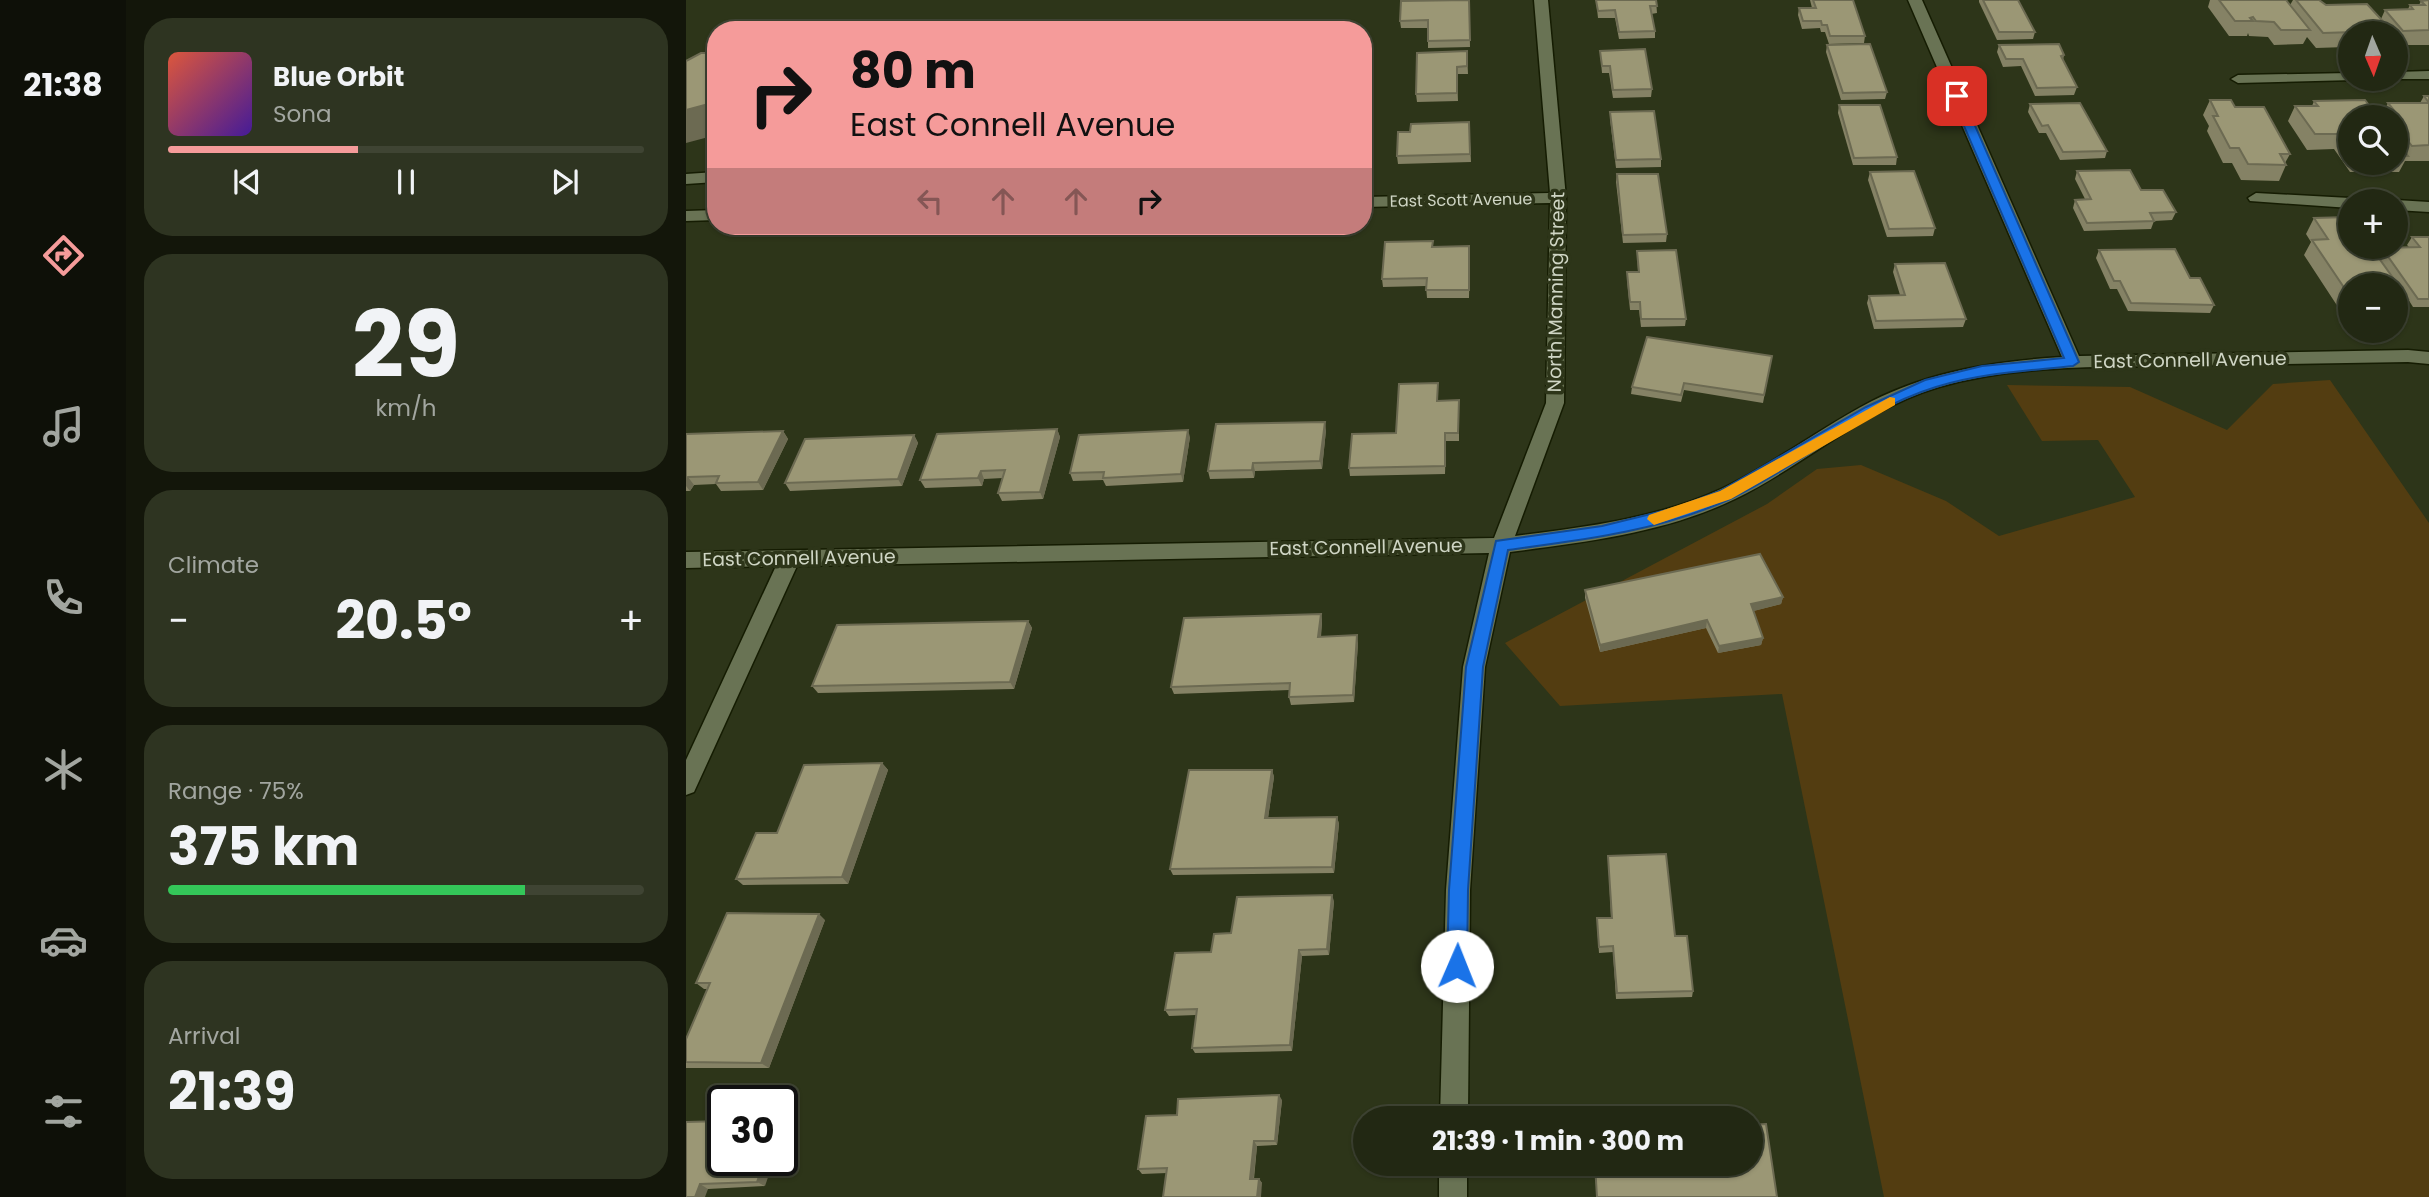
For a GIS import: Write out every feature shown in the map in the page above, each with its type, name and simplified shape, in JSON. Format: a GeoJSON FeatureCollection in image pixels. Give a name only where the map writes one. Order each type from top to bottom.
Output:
{"type":"FeatureCollection","features":[{"type":"Feature","properties":{"kind":"street","name":"North Manning Street"},"geometry":{"type":"LineString","coordinates":[[1454,1106],[1458,890],[1474,667],[1501,545],[1555,403],[1558,198],[1541,0]]}},
{"type":"Feature","properties":{"kind":"street"},"geometry":{"type":"LineString","coordinates":[[1914,0],[2073,362]]}},
{"type":"Feature","properties":{"kind":"street"},"geometry":{"type":"LineString","coordinates":[[2408,76],[2429,75]]}},
{"type":"Feature","properties":{"kind":"street"},"geometry":{"type":"LineString","coordinates":[[2238,79],[2338,77]]}},
{"type":"Feature","properties":{"kind":"street"},"geometry":{"type":"LineString","coordinates":[[686,178],[707,177]]}},
{"type":"Feature","properties":{"kind":"street","name":"East Scott Avenue"},"geometry":{"type":"LineString","coordinates":[[1372,202],[1558,198]]}},
{"type":"Feature","properties":{"kind":"street"},"geometry":{"type":"LineString","coordinates":[[2256,198],[2338,202]]}},
{"type":"Feature","properties":{"kind":"street"},"geometry":{"type":"LineString","coordinates":[[2408,206],[2429,207]]}},
{"type":"Feature","properties":{"kind":"street"},"geometry":{"type":"LineString","coordinates":[[686,216],[707,215]]}},
{"type":"Feature","properties":{"kind":"street","name":"East Connell Avenue"},"geometry":{"type":"LineString","coordinates":[[686,560],[1501,545],[1602,532],[1678,513],[1726,495],[1871,411],[1930,383],[1982,371],[2073,362],[2408,356],[2429,358]]}},
{"type":"Feature","properties":{"kind":"street"},"geometry":{"type":"LineString","coordinates":[[686,785],[790,558]]}},
{"type":"Feature","properties":{"kind":"street"},"geometry":{"type":"LineString","coordinates":[[1453,1176],[1453,1197]]}},
{"type":"Feature","properties":{"kind":"shaded area"},"geometry":{"type":"Polygon","coordinates":[[[2330,380],[2429,523],[2429,1197],[1884,1197],[1782,694],[1560,706],[1505,643],[1767,504],[1817,469],[1861,465],[1946,501],[1999,536],[2135,497],[2098,440],[2042,441],[2007,385],[2130,387],[2227,430],[2273,384],[2330,380]]]}},
{"type":"Feature","properties":{"kind":"building"},"geometry":{"type":"Polygon","coordinates":[[[1469,0],[1470,40],[1428,41],[1428,20],[1400,21],[1401,1],[1469,0]]]}},
{"type":"Feature","properties":{"kind":"building"},"geometry":{"type":"Polygon","coordinates":[[[1596,0],[1656,0],[1657,6],[1650,6],[1655,31],[1619,32],[1615,10],[1598,11],[1596,0]]]}},
{"type":"Feature","properties":{"kind":"building"},"geometry":{"type":"Polygon","coordinates":[[[1813,0],[1853,0],[1865,36],[1830,36],[1827,25],[1822,25],[1821,21],[1803,21],[1799,8],[1816,8],[1813,0]]]}},
{"type":"Feature","properties":{"kind":"building"},"geometry":{"type":"Polygon","coordinates":[[[1983,0],[2018,0],[2035,32],[1999,32],[1983,0]]]}},
{"type":"Feature","properties":{"kind":"building"},"geometry":{"type":"Polygon","coordinates":[[[2219,0],[2286,0],[2310,30],[2281,30],[2274,22],[2256,21],[2253,17],[2250,18],[2253,21],[2235,21],[2219,0]]]}},
{"type":"Feature","properties":{"kind":"building"},"geometry":{"type":"Polygon","coordinates":[[[2296,0],[2319,0],[2326,5],[2367,4],[2383,21],[2338,21],[2338,33],[2323,33],[2296,0]]]}},
{"type":"Feature","properties":{"kind":"building"},"geometry":{"type":"Polygon","coordinates":[[[2429,0],[2429,30],[2408,31],[2408,21],[2394,21],[2385,10],[2413,9],[2410,5],[2425,5],[2421,1],[2429,0]]]}},
{"type":"Feature","properties":{"kind":"building"},"geometry":{"type":"Polygon","coordinates":[[[1870,44],[1887,92],[1843,93],[1827,45],[1870,44]]]}},
{"type":"Feature","properties":{"kind":"building"},"geometry":{"type":"Polygon","coordinates":[[[2059,44],[2064,55],[2061,56],[2077,87],[2037,88],[2023,59],[2006,59],[1999,45],[2059,44]]]}},
{"type":"Feature","properties":{"kind":"building"},"geometry":{"type":"Polygon","coordinates":[[[1645,49],[1652,89],[1613,90],[1610,66],[1602,66],[1600,51],[1645,49]]]}},
{"type":"Feature","properties":{"kind":"building"},"geometry":{"type":"Polygon","coordinates":[[[1467,51],[1467,66],[1457,67],[1457,93],[1416,94],[1417,53],[1467,51]]]}},
{"type":"Feature","properties":{"kind":"building"},"geometry":{"type":"Polygon","coordinates":[[[701,53],[707,53],[707,104],[686,110],[686,61],[701,53]]]}},
{"type":"Feature","properties":{"kind":"building"},"geometry":{"type":"Polygon","coordinates":[[[2210,100],[2231,100],[2235,107],[2264,107],[2290,154],[2280,154],[2286,165],[2248,164],[2239,148],[2230,148],[2213,116],[2218,116],[2210,100]]]}},
{"type":"Feature","properties":{"kind":"building"},"geometry":{"type":"Polygon","coordinates":[[[2365,100],[2369,105],[2338,105],[2338,134],[2315,134],[2295,106],[2318,106],[2314,101],[2365,100]]]}},
{"type":"Feature","properties":{"kind":"building"},"geometry":{"type":"Polygon","coordinates":[[[2080,103],[2107,151],[2063,152],[2048,125],[2042,126],[2030,104],[2080,103]]]}},
{"type":"Feature","properties":{"kind":"building"},"geometry":{"type":"Polygon","coordinates":[[[2388,103],[2429,103],[2429,145],[2412,146],[2408,141],[2408,105],[2388,103]]]}},
{"type":"Feature","properties":{"kind":"building"},"geometry":{"type":"Polygon","coordinates":[[[1839,105],[1880,105],[1897,157],[1854,158],[1839,105]]]}},
{"type":"Feature","properties":{"kind":"building"},"geometry":{"type":"Polygon","coordinates":[[[1654,111],[1661,159],[1616,160],[1610,112],[1654,111]]]}},
{"type":"Feature","properties":{"kind":"building"},"geometry":{"type":"Polygon","coordinates":[[[1469,122],[1470,154],[1397,156],[1398,132],[1410,132],[1411,124],[1469,122]]]}},
{"type":"Feature","properties":{"kind":"building"},"geometry":{"type":"Polygon","coordinates":[[[2130,170],[2141,190],[2163,190],[2176,212],[2150,213],[2154,221],[2087,223],[2075,200],[2091,199],[2077,171],[2130,170]]]}},
{"type":"Feature","properties":{"kind":"building"},"geometry":{"type":"Polygon","coordinates":[[[1914,171],[1935,228],[1889,229],[1870,172],[1914,171]]]}},
{"type":"Feature","properties":{"kind":"building"},"geometry":{"type":"Polygon","coordinates":[[[1617,174],[1658,174],[1667,234],[1623,235],[1617,174]]]}},
{"type":"Feature","properties":{"kind":"building"},"geometry":{"type":"Polygon","coordinates":[[[2338,217],[2338,259],[2380,259],[2390,273],[2338,273],[2338,279],[2312,240],[2328,239],[2314,218],[2338,217]]]}},
{"type":"Feature","properties":{"kind":"building"},"geometry":{"type":"Polygon","coordinates":[[[2412,237],[2429,237],[2429,299],[2418,299],[2408,285],[2408,273],[2400,273],[2390,259],[2408,259],[2408,247],[2420,247],[2412,237]]]}},
{"type":"Feature","properties":{"kind":"building"},"geometry":{"type":"Polygon","coordinates":[[[1433,241],[1432,247],[1469,246],[1469,290],[1426,290],[1427,278],[1382,279],[1385,242],[1433,241]]]}},
{"type":"Feature","properties":{"kind":"building"},"geometry":{"type":"Polygon","coordinates":[[[2175,249],[2190,278],[2200,278],[2214,305],[2131,303],[2120,281],[2114,281],[2099,250],[2175,249]]]}},
{"type":"Feature","properties":{"kind":"building"},"geometry":{"type":"Polygon","coordinates":[[[1676,250],[1686,319],[1641,319],[1640,302],[1630,302],[1627,272],[1639,272],[1637,251],[1676,250]]]}},
{"type":"Feature","properties":{"kind":"building"},"geometry":{"type":"Polygon","coordinates":[[[1945,263],[1966,319],[1876,321],[1869,296],[1905,295],[1895,264],[1945,263]]]}},
{"type":"Feature","properties":{"kind":"building"},"geometry":{"type":"Polygon","coordinates":[[[1647,337],[1772,356],[1764,395],[1684,383],[1681,395],[1632,387],[1647,337]]]}},
{"type":"Feature","properties":{"kind":"building"},"geometry":{"type":"Polygon","coordinates":[[[1438,383],[1437,401],[1459,400],[1458,433],[1445,433],[1445,466],[1349,468],[1352,434],[1396,433],[1399,384],[1438,383]]]}},
{"type":"Feature","properties":{"kind":"building"},"geometry":{"type":"Polygon","coordinates":[[[1325,422],[1320,461],[1253,463],[1252,470],[1208,471],[1216,424],[1325,422]]]}},
{"type":"Feature","properties":{"kind":"building"},"geometry":{"type":"Polygon","coordinates":[[[1057,429],[1040,492],[998,493],[1005,470],[981,471],[978,478],[920,480],[937,434],[1057,429]]]}},
{"type":"Feature","properties":{"kind":"building"},"geometry":{"type":"Polygon","coordinates":[[[1188,430],[1181,474],[1103,478],[1104,472],[1070,473],[1079,435],[1188,430]]]}},
{"type":"Feature","properties":{"kind":"building"},"geometry":{"type":"Polygon","coordinates":[[[783,431],[758,482],[716,483],[719,476],[688,477],[686,480],[686,434],[783,431]]]}},
{"type":"Feature","properties":{"kind":"building"},"geometry":{"type":"Polygon","coordinates":[[[914,435],[898,479],[785,483],[805,439],[914,435]]]}},
{"type":"Feature","properties":{"kind":"building"},"geometry":{"type":"Polygon","coordinates":[[[1760,554],[1783,597],[1751,604],[1763,638],[1719,646],[1707,620],[1600,645],[1585,590],[1760,554]]]}},
{"type":"Feature","properties":{"kind":"building"},"geometry":{"type":"Polygon","coordinates":[[[1321,614],[1318,637],[1357,635],[1353,695],[1289,697],[1290,683],[1171,687],[1184,618],[1321,614]]]}},
{"type":"Feature","properties":{"kind":"building"},"geometry":{"type":"Polygon","coordinates":[[[1028,621],[1010,682],[812,686],[837,625],[1028,621]]]}},
{"type":"Feature","properties":{"kind":"building"},"geometry":{"type":"Polygon","coordinates":[[[882,763],[842,877],[736,879],[756,833],[777,833],[804,765],[882,763]]]}},
{"type":"Feature","properties":{"kind":"building"},"geometry":{"type":"Polygon","coordinates":[[[1189,770],[1272,770],[1265,818],[1337,817],[1332,867],[1170,869],[1189,770]]]}},
{"type":"Feature","properties":{"kind":"building"},"geometry":{"type":"Polygon","coordinates":[[[1666,854],[1675,936],[1687,936],[1693,991],[1617,993],[1613,946],[1599,947],[1597,918],[1612,918],[1608,856],[1666,854]]]}},
{"type":"Feature","properties":{"kind":"building"},"geometry":{"type":"Polygon","coordinates":[[[1332,895],[1327,949],[1299,950],[1290,1045],[1192,1048],[1197,1009],[1165,1010],[1175,953],[1211,952],[1214,934],[1231,933],[1237,897],[1332,895]]]}},
{"type":"Feature","properties":{"kind":"building"},"geometry":{"type":"Polygon","coordinates":[[[727,913],[819,914],[761,1063],[686,1062],[686,1039],[710,983],[696,983],[727,913]]]}},
{"type":"Feature","properties":{"kind":"building"},"geometry":{"type":"Polygon","coordinates":[[[1279,1095],[1275,1141],[1254,1141],[1250,1179],[1259,1179],[1257,1197],[1163,1197],[1167,1168],[1138,1169],[1146,1116],[1177,1115],[1178,1099],[1279,1095]]]}},
{"type":"Feature","properties":{"kind":"building"},"geometry":{"type":"Polygon","coordinates":[[[707,1121],[707,1176],[759,1176],[757,1182],[700,1184],[695,1197],[686,1197],[686,1122],[707,1121]]]}},
{"type":"Feature","properties":{"kind":"building"},"geometry":{"type":"Polygon","coordinates":[[[1763,1124],[1766,1124],[1777,1197],[1597,1197],[1596,1176],[1763,1176],[1763,1124]]]}},
{"type":"Feature","properties":{"kind":"slow traffic"},"geometry":{"type":"LineString","coordinates":[[1654,519],[1726,495],[1890,402]]}},
{"type":"Feature","properties":{"kind":"route"},"geometry":{"type":"LineString","coordinates":[[1457,966],[1458,890],[1474,667],[1501,545],[1602,532],[1678,513],[1726,495],[1871,411],[1930,383],[1982,371],[2073,362],[1957,96]]}}]}
